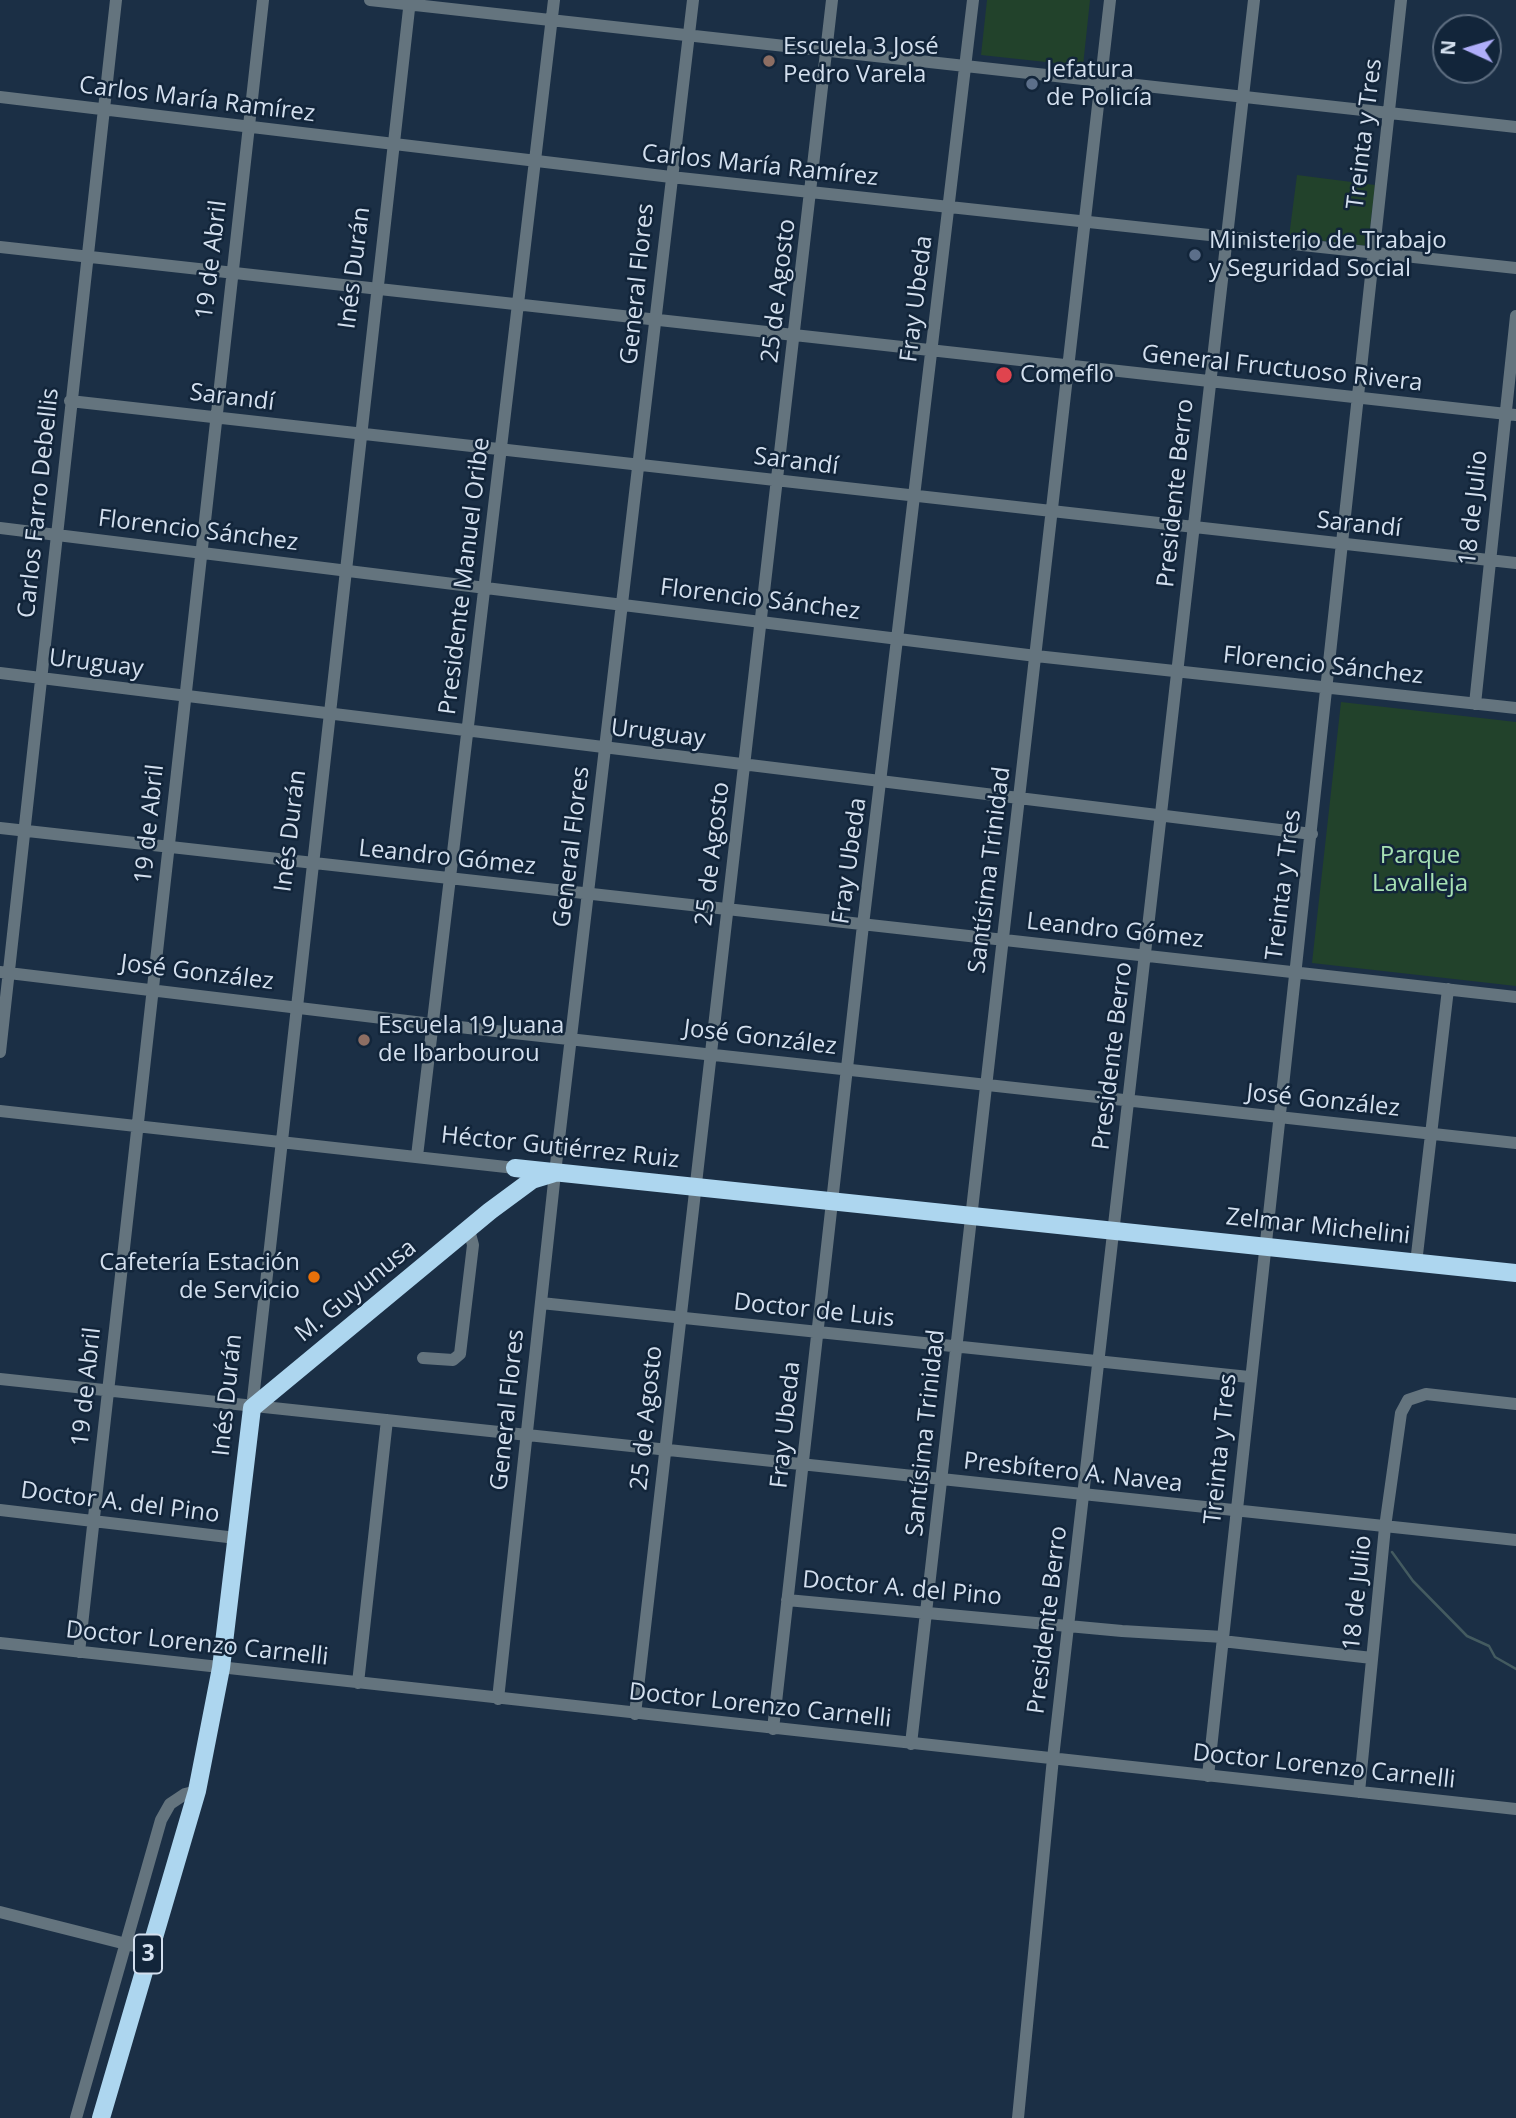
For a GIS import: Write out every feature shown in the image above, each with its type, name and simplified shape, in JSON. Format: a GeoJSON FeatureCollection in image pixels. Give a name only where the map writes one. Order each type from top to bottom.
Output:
{"type":"FeatureCollection","features":[{"type":"Feature","properties":{"kind":"highway","name":"Héctor Gutiérrez Ruiz"},"geometry":{"type":"LineString","coordinates":[[515,1168],[1114,1230]]}},
{"type":"Feature","properties":{"kind":"highway","name":"M. Guyunusa"},"geometry":{"type":"LineString","coordinates":[[490,1211],[515,1168]]}},
{"type":"Feature","properties":{"kind":"highway"},"geometry":{"type":"LineString","coordinates":[[515,1168],[517,1191]]}},
{"type":"Feature","properties":{"kind":"highway","name":"M. Guyunusa"},"geometry":{"type":"LineString","coordinates":[[252,1408],[490,1211],[541,1176],[555,1173]]}},
{"type":"Feature","properties":{"kind":"highway","name":"Zelmar Michelini"},"geometry":{"type":"LineString","coordinates":[[1114,1230],[1516,1273]]}},
{"type":"Feature","properties":{"kind":"highway","name":"Inés Durán"},"geometry":{"type":"LineString","coordinates":[[197,1791],[220,1668],[252,1408]]}},
{"type":"Feature","properties":{"kind":"highway","name":"3"},"geometry":{"type":"LineString","coordinates":[[101,2118],[197,1791]]}},
{"type":"Feature","properties":{"kind":"street","name":"Carlos Farro Debellis"},"geometry":{"type":"LineString","coordinates":[[0,1052],[5,972],[24,830],[116,0]]}},
{"type":"Feature","properties":{"kind":"street","name":"19 de Abril"},"geometry":{"type":"LineString","coordinates":[[79,1652],[263,0]]}},
{"type":"Feature","properties":{"kind":"street"},"geometry":{"type":"LineString","coordinates":[[370,0],[410,2],[964,67],[1516,127]]}},
{"type":"Feature","properties":{"kind":"street","name":"Presidente Manuel Oribe"},"geometry":{"type":"LineString","coordinates":[[417,1156],[554,0]]}},
{"type":"Feature","properties":{"kind":"street","name":"General Flores"},"geometry":{"type":"LineString","coordinates":[[498,1699],[587,894],[693,0]]}},
{"type":"Feature","properties":{"kind":"street","name":"25 de Agosto"},"geometry":{"type":"LineString","coordinates":[[635,1714],[832,0]]}},
{"type":"Feature","properties":{"kind":"street","name":"Fray Ubeda"},"geometry":{"type":"LineString","coordinates":[[773,1729],[846,1069],[882,783],[972,0]]}},
{"type":"Feature","properties":{"kind":"street","name":"Santísima Trinidad"},"geometry":{"type":"LineString","coordinates":[[911,1744],[1110,0]]}},
{"type":"Feature","properties":{"kind":"street","name":"Presidente Berro"},"geometry":{"type":"LineString","coordinates":[[1018,2118],[1052,1758],[1254,0]]}},
{"type":"Feature","properties":{"kind":"street","name":"Treinta y Tres"},"geometry":{"type":"LineString","coordinates":[[1208,1776],[1249,1377],[1312,834],[1401,0]]}},
{"type":"Feature","properties":{"kind":"street","name":"Inés Durán"},"geometry":{"type":"LineString","coordinates":[[252,1408],[410,2]]}},
{"type":"Feature","properties":{"kind":"street","name":"Carlos María Ramírez"},"geometry":{"type":"LineString","coordinates":[[0,97],[535,162],[1226,239],[1516,268]]}},
{"type":"Feature","properties":{"kind":"street","name":"General Fructuoso Rivera"},"geometry":{"type":"LineString","coordinates":[[0,247],[656,319],[931,353],[1357,396],[1510,415]]}},
{"type":"Feature","properties":{"kind":"street","name":"18 de Julio"},"geometry":{"type":"LineString","coordinates":[[1475,704],[1490,560],[1510,415],[1516,316]]}},
{"type":"Feature","properties":{"kind":"street","name":"Sarandí"},"geometry":{"type":"LineString","coordinates":[[70,401],[1516,563]]}},
{"type":"Feature","properties":{"kind":"street","name":"Florencio Sánchez"},"geometry":{"type":"LineString","coordinates":[[0,528],[1036,656],[1516,708]]}},
{"type":"Feature","properties":{"kind":"street","name":"Uruguay"},"geometry":{"type":"LineString","coordinates":[[0,673],[467,733],[1312,834]]}},
{"type":"Feature","properties":{"kind":"street","name":"Leandro Gómez"},"geometry":{"type":"LineString","coordinates":[[0,828],[1516,997]]}},
{"type":"Feature","properties":{"kind":"street","name":"José González"},"geometry":{"type":"LineString","coordinates":[[5,972],[432,1024],[1516,1143]]}},
{"type":"Feature","properties":{"kind":"street"},"geometry":{"type":"LineString","coordinates":[[1416,1263],[1448,989]]}},
{"type":"Feature","properties":{"kind":"street","name":"Héctor Gutiérrez Ruiz"},"geometry":{"type":"LineString","coordinates":[[0,1111],[515,1168]]}},
{"type":"Feature","properties":{"kind":"street"},"geometry":{"type":"LineString","coordinates":[[423,1358],[453,1360],[460,1354],[473,1245],[469,1230]]}},
{"type":"Feature","properties":{"kind":"street","name":"Doctor de Luis"},"geometry":{"type":"LineString","coordinates":[[541,1303],[1249,1377]]}},
{"type":"Feature","properties":{"kind":"street","name":"Presbítero A. Navea"},"geometry":{"type":"LineString","coordinates":[[0,1379],[252,1408],[1516,1540]]}},
{"type":"Feature","properties":{"kind":"street","name":"18 de Julio"},"geometry":{"type":"LineString","coordinates":[[1359,1792],[1385,1527],[1399,1420],[1408,1400],[1432,1394],[1516,1404]]}},
{"type":"Feature","properties":{"kind":"street"},"geometry":{"type":"LineString","coordinates":[[358,1683],[387,1420]]}},
{"type":"Feature","properties":{"kind":"street","name":"Doctor A. del Pino"},"geometry":{"type":"LineString","coordinates":[[0,1510],[236,1538]]}},
{"type":"Feature","properties":{"kind":"street","name":"Doctor A. del Pino"},"geometry":{"type":"LineString","coordinates":[[788,1600],[1223,1639],[1372,1658]]}},
{"type":"Feature","properties":{"kind":"street","name":"Doctor Lorenzo Carnelli"},"geometry":{"type":"LineString","coordinates":[[0,1643],[1516,1809]]}},
{"type":"Feature","properties":{"kind":"street"},"geometry":{"type":"LineString","coordinates":[[76,2118],[165,1810],[185,1794],[197,1791]]}},
{"type":"Feature","properties":{"kind":"street"},"geometry":{"type":"LineString","coordinates":[[0,1912],[150,1950]]}},
{"type":"Feature","properties":{"kind":"green space"},"geometry":{"type":"Polygon","coordinates":[[[987,0],[1090,0],[1083,66],[981,55],[987,0]]]}},
{"type":"Feature","properties":{"kind":"green space"},"geometry":{"type":"Polygon","coordinates":[[[1297,175],[1375,185],[1368,246],[1289,237],[1297,175]]]}},
{"type":"Feature","properties":{"kind":"green space","name":"Parque Lavalleja"},"geometry":{"type":"Polygon","coordinates":[[[1341,702],[1516,722],[1516,986],[1312,963],[1341,702]]]}},
{"type":"Feature","properties":{"kind":"waterway"},"geometry":{"type":"LineString","coordinates":[[1392,1552],[1413,1581],[1467,1636],[1489,1646],[1495,1657],[1516,1669]]}},
{"type":"Feature","properties":{"kind":"place","name":"Escuela 3 José Pedro Varela"},"geometry":{"type":"Point","coordinates":[769,61]}},
{"type":"Feature","properties":{"kind":"place","name":"Jefatura de Policía"},"geometry":{"type":"Point","coordinates":[1032,84]}},
{"type":"Feature","properties":{"kind":"place","name":"Ministerio de Trabajo y Seguridad Social"},"geometry":{"type":"Point","coordinates":[1195,255]}},
{"type":"Feature","properties":{"kind":"place","name":"Comeflo"},"geometry":{"type":"Point","coordinates":[1004,375]}},
{"type":"Feature","properties":{"kind":"place","name":"Escuela 19 Juana de Ibarbourou"},"geometry":{"type":"Point","coordinates":[364,1040]}},
{"type":"Feature","properties":{"kind":"place","name":"Cafetería Estación de Servicio"},"geometry":{"type":"Point","coordinates":[314,1277]}}]}
